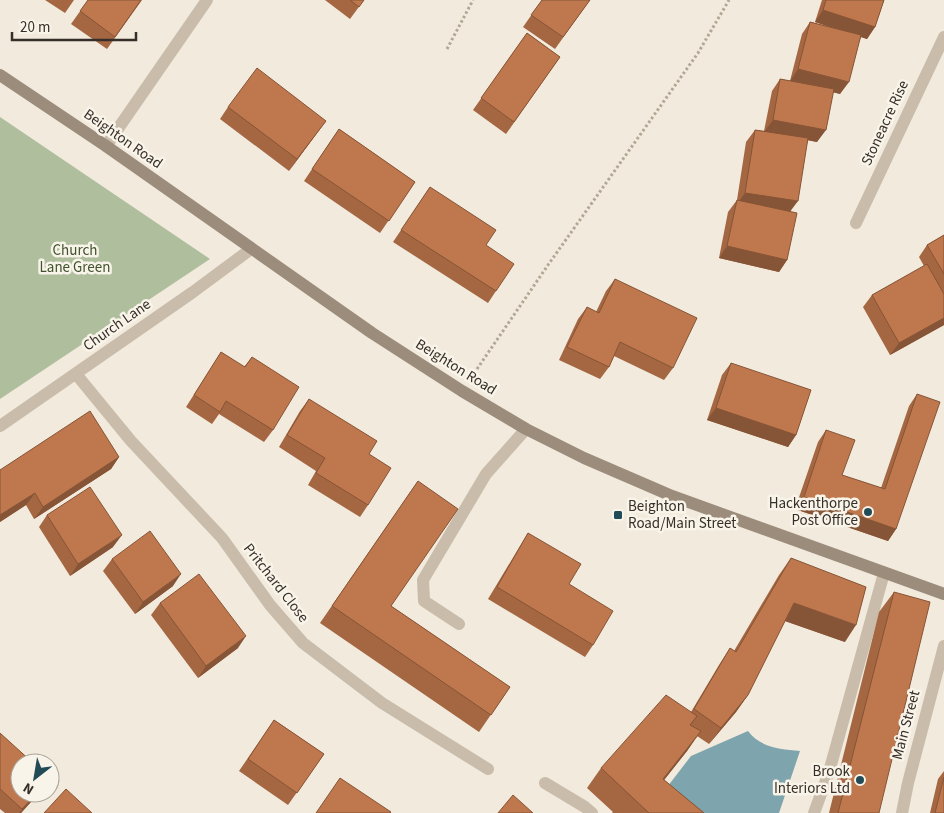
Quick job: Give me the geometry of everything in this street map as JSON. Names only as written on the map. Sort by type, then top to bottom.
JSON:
[{"type":"street","points":[[106,146],[207,0]]},
{"type":"street","name":"Stoneacre Rise","points":[[856,222],[944,37]]},
{"type":"street","name":"Beighton Road","points":[[0,75],[106,146],[372,333],[462,391],[526,429],[584,458],[672,496],[944,594]]},
{"type":"street","name":"Church Lane","points":[[0,426],[193,292],[251,248]]},
{"type":"street","name":"Pritchard Close","points":[[76,374],[131,441],[222,538],[270,605],[302,643],[382,704],[488,769]]},
{"type":"street","points":[[459,624],[424,600],[423,580],[486,474],[526,429]]},
{"type":"street","points":[[814,813],[829,772],[884,573]]},
{"type":"street","name":"Main Street","points":[[902,813],[944,646]]},
{"type":"street","points":[[545,783],[592,813]]},
{"type":"path","points":[[447,50],[473,0]]},
{"type":"path","points":[[462,391],[548,265],[698,54],[729,0]]},
{"type":"green space","name":"Church Lane Green","points":[[0,117],[210,259],[0,399]]},
{"type":"water","points":[[748,731],[753,737],[771,747],[800,751],[779,813],[688,813],[661,795],[691,756]]},
{"type":"building","points":[[88,0],[141,0],[115,37],[80,11]]},
{"type":"building","points":[[350,0],[364,0],[359,7]]},
{"type":"building","points":[[542,0],[590,0],[563,37],[531,15]]},
{"type":"building","points":[[826,0],[884,0],[875,27],[823,10]]},
{"type":"building","points":[[810,22],[861,35],[849,82],[798,69]]},
{"type":"building","points":[[527,33],[560,57],[514,122],[481,98]]},
{"type":"building","points":[[257,68],[326,121],[297,159],[228,107]]},
{"type":"building","points":[[780,79],[834,89],[826,130],[773,120]]},
{"type":"building","points":[[339,129],[415,182],[389,221],[312,169]]},
{"type":"building","points":[[755,130],[808,138],[798,201],[745,193]]},
{"type":"building","points":[[430,187],[496,230],[486,245],[514,264],[496,291],[401,230]]},
{"type":"building","points":[[737,200],[797,213],[787,260],[727,246]]},
{"type":"building","points":[[944,235],[944,274],[927,245]]},
{"type":"building","points":[[927,264],[944,294],[944,318],[899,343],[872,295]]},
{"type":"building","points":[[615,279],[697,318],[673,368],[620,342],[609,367],[567,347],[587,307],[599,313]]},
{"type":"building","points":[[221,352],[245,367],[252,357],[299,387],[273,430],[226,401],[220,412],[194,395]]},
{"type":"building","points":[[731,363],[811,390],[796,435],[716,408]]},
{"type":"building","points":[[917,394],[940,402],[896,529],[804,497],[826,430],[855,440],[842,475],[885,489]]},
{"type":"building","points":[[309,399],[377,441],[369,454],[391,468],[368,505],[316,473],[325,458],[287,435]]},
{"type":"building","points":[[90,411],[119,457],[43,507],[35,493],[0,515],[0,470]]},
{"type":"building","points":[[418,481],[458,509],[391,606],[510,687],[491,715],[332,606]]},
{"type":"building","points":[[90,487],[122,535],[78,564],[47,515]]},
{"type":"building","points":[[150,531],[181,574],[143,602],[112,559]]},
{"type":"building","points":[[528,533],[581,564],[569,584],[613,611],[593,645],[497,587]]},
{"type":"building","points":[[791,558],[866,587],[856,625],[794,603],[748,695],[721,728],[694,709],[730,648],[736,652]]},
{"type":"building","points":[[199,574],[246,636],[206,666],[160,603]]},
{"type":"building","points":[[894,592],[930,602],[879,813],[838,813]]},
{"type":"building","points":[[666,695],[697,716],[690,725],[701,731],[663,779],[704,813],[649,813],[601,768]]},
{"type":"building","points":[[274,720],[324,754],[297,793],[248,759]]},
{"type":"building","points":[[0,733],[22,753],[10,753],[10,798],[0,789]]},
{"type":"building","points":[[944,777],[944,813],[935,813]]},
{"type":"building","points":[[340,778],[391,812],[316,813]]},
{"type":"building","points":[[66,789],[92,813],[44,813],[53,803],[60,803],[60,796]]},
{"type":"building","points":[[513,795],[533,813],[498,813]]},
{"type":"building","points":[[15,803],[28,803],[22,809]]},
{"type":"place","name":"Hackenthorpe Post Office","points":[[868,512]]},
{"type":"place","name":"Beighton Road/Main Street","points":[[618,515]]},
{"type":"place","name":"Brook Interiors Ltd","points":[[860,780]]}]
